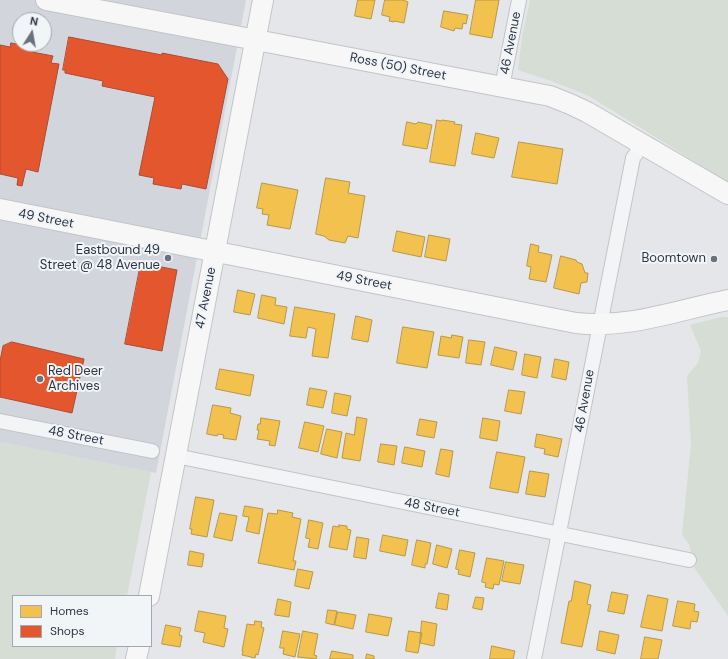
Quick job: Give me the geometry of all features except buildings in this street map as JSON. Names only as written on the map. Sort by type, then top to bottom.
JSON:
[{"type":"main road","name":"Ross (50) Street","points":[[46,0],[550,96],[586,112],[724,194]]},
{"type":"main road","name":"47 Avenue","points":[[149,595],[263,0]]},
{"type":"main road","name":"49 Street","points":[[0,209],[576,323],[599,324],[637,321],[726,300]]},
{"type":"main road","points":[[136,659],[139,647]]},
{"type":"street","name":"46 Avenue","points":[[502,87],[519,0]]},
{"type":"street","name":"46 Avenue","points":[[534,659],[633,158],[642,145]]},
{"type":"street","name":"48 Street","points":[[0,421],[152,451]]},
{"type":"street","name":"48 Street","points":[[176,456],[689,560]]},
{"type":"shaded area","points":[[0,0],[246,0],[156,473],[0,442]]},
{"type":"shaded area","points":[[530,0],[728,0],[728,182],[589,96],[518,70],[522,37]]},
{"type":"shaded area","points":[[721,317],[728,317],[728,616],[695,569],[689,544],[682,535],[691,444],[687,376],[698,363],[701,351],[690,325]]},
{"type":"shaded area","points":[[0,442],[151,472],[127,595],[12,595],[12,647],[117,647],[115,659],[0,659]]},
{"type":"place","name":"Eastbound 49 Street @ 48 Avenue","points":[[168,258]]},
{"type":"place","name":"Boomtown","points":[[714,259]]},
{"type":"place","name":"Red Deer Archives","points":[[40,379]]}]
